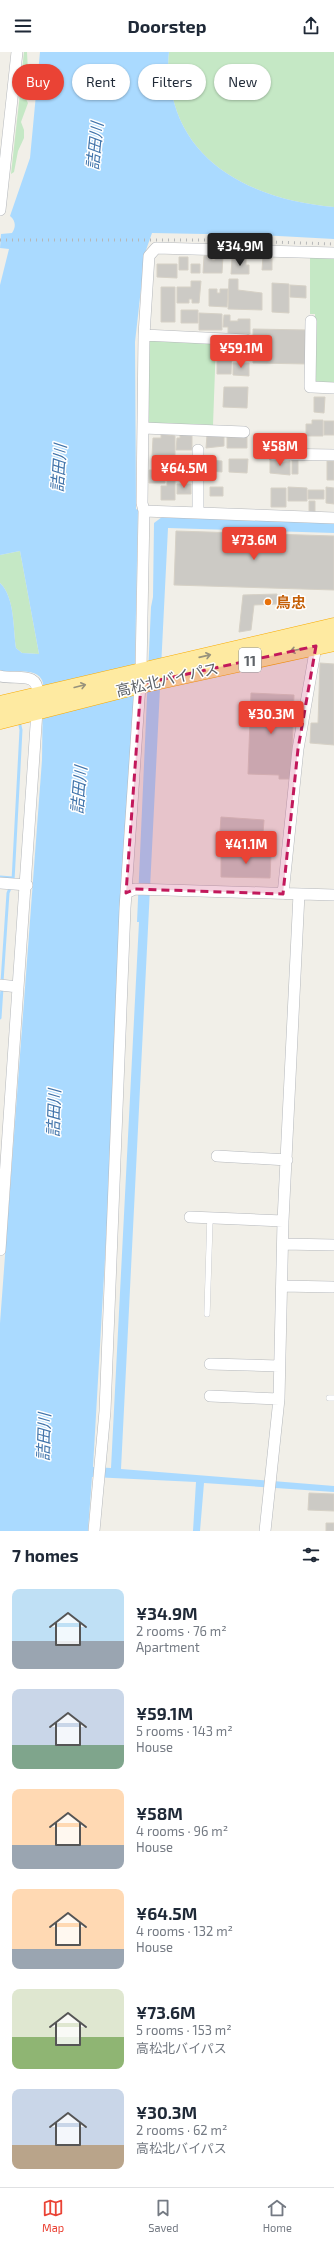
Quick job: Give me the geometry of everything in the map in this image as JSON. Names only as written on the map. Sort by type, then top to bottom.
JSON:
[{"type":"highway","name":"高松北バイパス","points":[[0,720],[39,704],[167,672],[334,627]]},
{"type":"highway","name":"高松北バイパス","points":[[167,672],[334,642]]},
{"type":"highway","name":"高松北バイパス","points":[[0,705],[39,704]]},
{"type":"street","points":[[0,210],[17,52]]},
{"type":"street","points":[[94,1531],[105,1411],[141,678],[144,511],[142,503],[144,335],[149,256],[156,248],[334,253]]},
{"type":"street","points":[[311,321],[311,387],[334,388]]},
{"type":"street","points":[[144,335],[246,340]]},
{"type":"street","points":[[143,428],[244,432]]},
{"type":"street","points":[[198,450],[198,513]]},
{"type":"street","points":[[272,454],[334,455]]},
{"type":"street","points":[[144,511],[334,518]]},
{"type":"street","points":[[283,894],[298,749],[316,646]]},
{"type":"street","points":[[0,676],[29,678],[35,682],[38,689],[39,704],[22,884],[9,986],[0,1250]]},
{"type":"street","points":[[0,883],[22,884]]},
{"type":"street","points":[[131,891],[149,890],[334,895]]},
{"type":"street","points":[[265,1531],[279,1399],[283,1244],[299,894]]},
{"type":"street","points":[[217,1156],[287,1160]]},
{"type":"street","points":[[190,1217],[284,1221]]},
{"type":"street","points":[[283,1244],[334,1245]]},
{"type":"street","points":[[282,1286],[332,1287]]},
{"type":"street","points":[[210,1364],[280,1366]]},
{"type":"street","points":[[210,1396],[279,1399]]},
{"type":"lane","points":[[207,1314],[210,1218]]},
{"type":"highlighted area","points":[[316,646],[298,749],[283,894],[135,889],[126,893],[141,684]]},
{"type":"green space","points":[[24,52],[27,52],[28,64],[23,64]]},
{"type":"green space","points":[[169,52],[334,52],[334,207],[308,204],[281,198],[256,189],[233,177],[212,162],[194,143],[181,121],[174,100],[206,100],[206,64],[168,64]]},
{"type":"green space","points":[[19,100],[26,100],[28,103],[21,122],[24,130],[24,138],[18,151],[14,172],[11,174]]},
{"type":"green space","points":[[310,256],[334,257],[334,385],[313,384],[315,314],[310,314]]},
{"type":"green space","points":[[147,340],[216,343],[213,425],[145,423]]},
{"type":"green space","points":[[20,551],[39,654],[22,653],[16,648],[11,605],[5,589],[0,583],[0,555]]},
{"type":"water","name":"詰田川","points":[[40,52],[169,52],[168,64],[138,64],[138,100],[174,100],[181,121],[194,143],[212,162],[233,177],[256,189],[281,198],[308,204],[334,207],[334,239],[260,235],[152,233],[145,253],[135,342],[136,509],[138,510],[135,661],[126,893],[93,1467],[111,1468],[139,922],[137,922],[151,607],[153,597],[154,523],[162,517],[334,523],[334,533],[168,528],[121,1469],[334,1486],[334,1492],[204,1483],[200,1531],[193,1531],[196,1482],[92,1477],[88,1531],[0,1531],[0,1323],[42,760],[43,683],[41,678],[31,672],[0,671],[0,583],[5,589],[11,605],[16,648],[22,653],[39,654],[20,551],[0,555],[0,285],[9,249],[0,248],[1,234],[12,233],[14,229],[15,224],[10,216],[30,158],[35,100],[64,100],[64,64],[39,64]]},
{"type":"building","points":[[204,256],[212,256],[212,260],[215,260],[215,256],[223,256],[222,273],[203,273]]},
{"type":"building","points":[[263,256],[272,257],[272,270],[262,270]]},
{"type":"building","points":[[179,257],[188,257],[188,270],[179,270]]},
{"type":"building","points":[[232,259],[246,259],[246,265],[249,265],[249,274],[231,274]]},
{"type":"building","points":[[157,264],[177,264],[177,278],[157,277]]},
{"type":"building","points":[[191,264],[200,264],[200,273],[191,273]]},
{"type":"building","points":[[229,279],[238,279],[238,290],[262,293],[262,310],[228,309]]},
{"type":"building","points":[[191,281],[201,281],[199,303],[192,303],[192,299],[189,299],[189,303],[177,303],[177,287],[191,287]]},
{"type":"building","points":[[272,283],[289,284],[289,313],[272,312]]},
{"type":"building","points":[[290,285],[306,286],[306,298],[290,297]]},
{"type":"building","points":[[161,287],[175,287],[175,322],[161,322]]},
{"type":"building","points":[[209,289],[217,289],[217,293],[220,293],[220,289],[228,289],[227,307],[209,306]]},
{"type":"building","points":[[181,310],[198,310],[198,323],[181,323]]},
{"type":"building","points":[[199,313],[222,314],[222,330],[199,330]]},
{"type":"building","points":[[224,315],[230,315],[230,321],[250,319],[250,334],[228,334],[228,327],[223,327]]},
{"type":"building","points":[[253,329],[308,330],[308,364],[253,363]]},
{"type":"building","points":[[222,351],[232,351],[231,374],[217,374],[217,357],[222,357]]},
{"type":"building","points":[[233,363],[249,363],[249,376],[233,375]]},
{"type":"building","points":[[224,387],[248,387],[247,408],[223,407]]},
{"type":"building","points":[[314,397],[325,397],[324,413],[314,412]]},
{"type":"building","points":[[312,420],[323,420],[323,436],[306,436],[306,424],[312,424]]},
{"type":"building","points":[[324,421],[334,421],[334,435],[324,435]]},
{"type":"building","points":[[161,434],[175,436],[175,457],[152,457],[153,438],[161,438]]},
{"type":"building","points":[[180,434],[192,434],[192,450],[176,450],[177,438],[180,438]]},
{"type":"building","points":[[207,435],[224,436],[224,446],[206,448]]},
{"type":"building","points":[[227,437],[247,437],[247,448],[227,448]]},
{"type":"building","points":[[182,459],[193,460],[193,473],[189,473],[189,470],[183,469],[183,475],[177,475],[177,463],[182,463]]},
{"type":"building","points":[[229,459],[248,459],[247,473],[229,472]]},
{"type":"building","points":[[270,459],[277,459],[277,463],[290,461],[290,475],[270,473]]},
{"type":"building","points":[[292,459],[298,459],[298,474],[292,474]]},
{"type":"building","points":[[209,460],[222,461],[222,472],[209,471]]},
{"type":"building","points":[[327,461],[334,461],[334,480],[327,480]]},
{"type":"building","points":[[149,470],[165,470],[165,483],[149,483]]},
{"type":"building","points":[[167,472],[175,472],[175,500],[161,500],[161,486],[167,486]]},
{"type":"building","points":[[177,484],[191,484],[191,494],[177,494]]},
{"type":"building","points":[[210,487],[223,487],[223,496],[210,496]]},
{"type":"building","points":[[288,487],[307,488],[307,501],[288,501]]},
{"type":"building","points":[[326,487],[334,488],[334,504],[326,503]]},
{"type":"building","points":[[271,488],[286,488],[286,507],[271,507]]},
{"type":"building","points":[[308,490],[324,490],[324,499],[308,499]]},
{"type":"building","points":[[309,501],[315,501],[315,512],[309,512]]},
{"type":"building","points":[[176,531],[334,536],[334,590],[174,585]]},
{"type":"building","points":[[277,594],[277,604],[254,605],[251,630],[239,632],[243,595]]},
{"type":"building","points":[[320,663],[334,664],[334,745],[310,743],[311,723],[318,723]]},
{"type":"building","points":[[251,693],[294,695],[291,779],[279,779],[279,775],[248,774]]},
{"type":"building","points":[[221,817],[264,820],[262,847],[219,844]]},
{"type":"building","points":[[221,853],[271,854],[270,878],[221,877]]},
{"type":"building","points":[[309,1493],[334,1494],[334,1511],[308,1510]]},
{"type":"building","points":[[326,1523],[334,1523],[334,1531],[326,1531]]},
{"type":"waterway","points":[[13,881],[21,730],[19,721]]},
{"type":"waterway","points":[[0,877],[13,878]]},
{"type":"waterway","points":[[2,982],[8,893],[11,886]]},
{"type":"waterway","points":[[0,1018],[2,988]]},
{"type":"railway","points":[[0,240],[207,240],[334,244]]},
{"type":"place","name":"鳥忠","points":[[268,602]]}]
